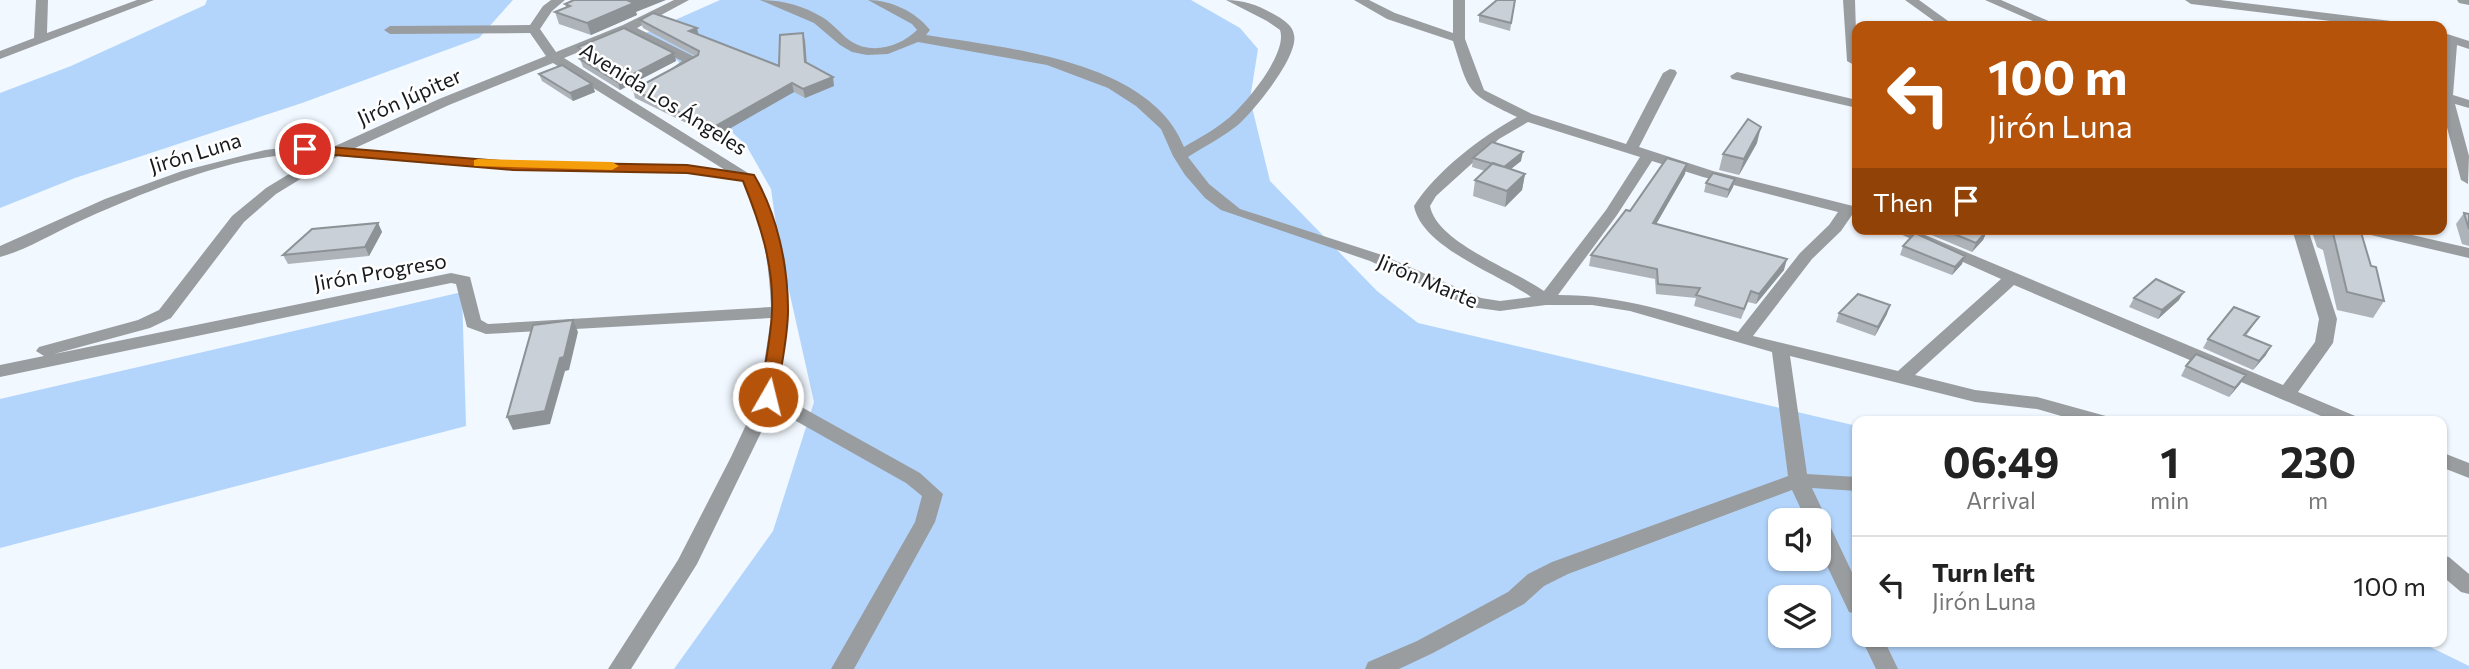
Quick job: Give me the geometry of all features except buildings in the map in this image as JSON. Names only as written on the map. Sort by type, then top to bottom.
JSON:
[{"type":"street","points":[[40,41],[42,0]]},
{"type":"street","points":[[0,55],[148,0]]},
{"type":"street","points":[[390,30],[534,29],[547,9],[559,0]]},
{"type":"street","name":"Jirón Júpiter","points":[[2,370],[42,352],[144,324],[164,314],[239,219],[271,191],[334,152],[444,102],[627,28],[683,0]]},
{"type":"street","points":[[766,0],[787,5],[822,22],[855,49],[868,52],[888,49],[918,38],[924,30],[916,21],[874,0]]},
{"type":"street","points":[[1180,156],[1236,119],[1264,86],[1288,45],[1288,34],[1281,23],[1233,0]]},
{"type":"street","points":[[1360,0],[1391,16],[1459,39]]},
{"type":"street","points":[[1459,0],[1459,39],[1473,83],[1479,93],[1527,117],[1708,174],[1852,210]]},
{"type":"street","points":[[1849,0],[1852,37]]},
{"type":"street","points":[[1911,0],[1942,21]]},
{"type":"street","points":[[1991,0],[2042,21]]},
{"type":"street","points":[[2191,0],[2356,21]]},
{"type":"street","points":[[2463,0],[2469,1]]},
{"type":"street","points":[[2245,8],[2257,21]]},
{"type":"street","points":[[627,28],[692,61],[667,75]]},
{"type":"street","name":"Avenida Los Ángeles","points":[[534,29],[554,58],[624,96],[749,177],[777,259],[780,312],[768,397],[741,457],[686,564],[619,669]]},
{"type":"street","points":[[2447,37],[2469,45]]},
{"type":"street","name":"Jirón Marte","points":[[918,38],[1029,57],[1073,68],[1110,84],[1149,110],[1168,129],[1180,156],[1209,195],[1235,212],[1377,258],[1477,303],[1500,306],[1546,300],[1592,300],[1632,306],[1742,339],[1975,396],[2038,403],[2085,416]]},
{"type":"street","points":[[1631,148],[1670,73]]},
{"type":"street","points":[[1737,76],[1852,103]]},
{"type":"street","points":[[2447,98],[2469,104]]},
{"type":"street","points":[[2447,107],[2469,180]]},
{"type":"street","points":[[1527,117],[1494,136],[1430,193],[1422,206],[1424,217],[1465,255],[1524,284],[1546,300],[1619,203],[1649,155]]},
{"type":"street","name":"Jirón Luna","points":[[0,252],[76,216],[226,162],[305,149],[513,166],[687,169],[749,177]]},
{"type":"street","points":[[1742,339],[1806,256],[1852,211]]},
{"type":"street","points":[[1910,235],[2339,416]]},
{"type":"street","points":[[2287,393],[2324,343],[2328,319],[2302,235]]},
{"type":"street","points":[[2390,235],[2469,253]]},
{"type":"street","name":"Jirón Progreso","points":[[2,370],[451,278],[464,281],[473,323],[486,329],[780,312]]},
{"type":"street","points":[[1901,378],[2011,279]]},
{"type":"street","points":[[1780,348],[1798,480],[1811,508]]},
{"type":"street","points":[[768,397],[914,478],[933,494],[925,522],[842,669]]},
{"type":"street","points":[[2447,462],[2469,471]]},
{"type":"street","points":[[1376,669],[1425,648],[1516,598],[1536,580],[1560,568],[1798,480],[1852,484]]},
{"type":"street","points":[[1831,552],[1852,596]]},
{"type":"street","points":[[2447,568],[2469,586]]},
{"type":"street","points":[[1876,647],[1887,669]]},
{"type":"shaded area","points":[[207,0],[513,0],[479,38],[302,103],[75,178],[0,208],[0,93],[71,66],[205,5]]},
{"type":"shaded area","points":[[720,0],[1191,0],[1240,28],[1258,49],[1250,99],[1270,181],[1377,291],[1418,323],[1852,425],[1852,647],[2430,647],[2469,666],[2469,669],[674,669],[773,531],[814,402],[779,246],[771,189],[746,145],[712,114],[678,61],[639,36]]},
{"type":"shaded area","points":[[462,292],[466,426],[0,548],[0,399]]},
{"type":"slow traffic","points":[[478,163],[513,166],[612,166]]},
{"type":"route","points":[[305,149],[513,166],[687,169],[749,177],[777,259],[780,312],[768,397]]}]
